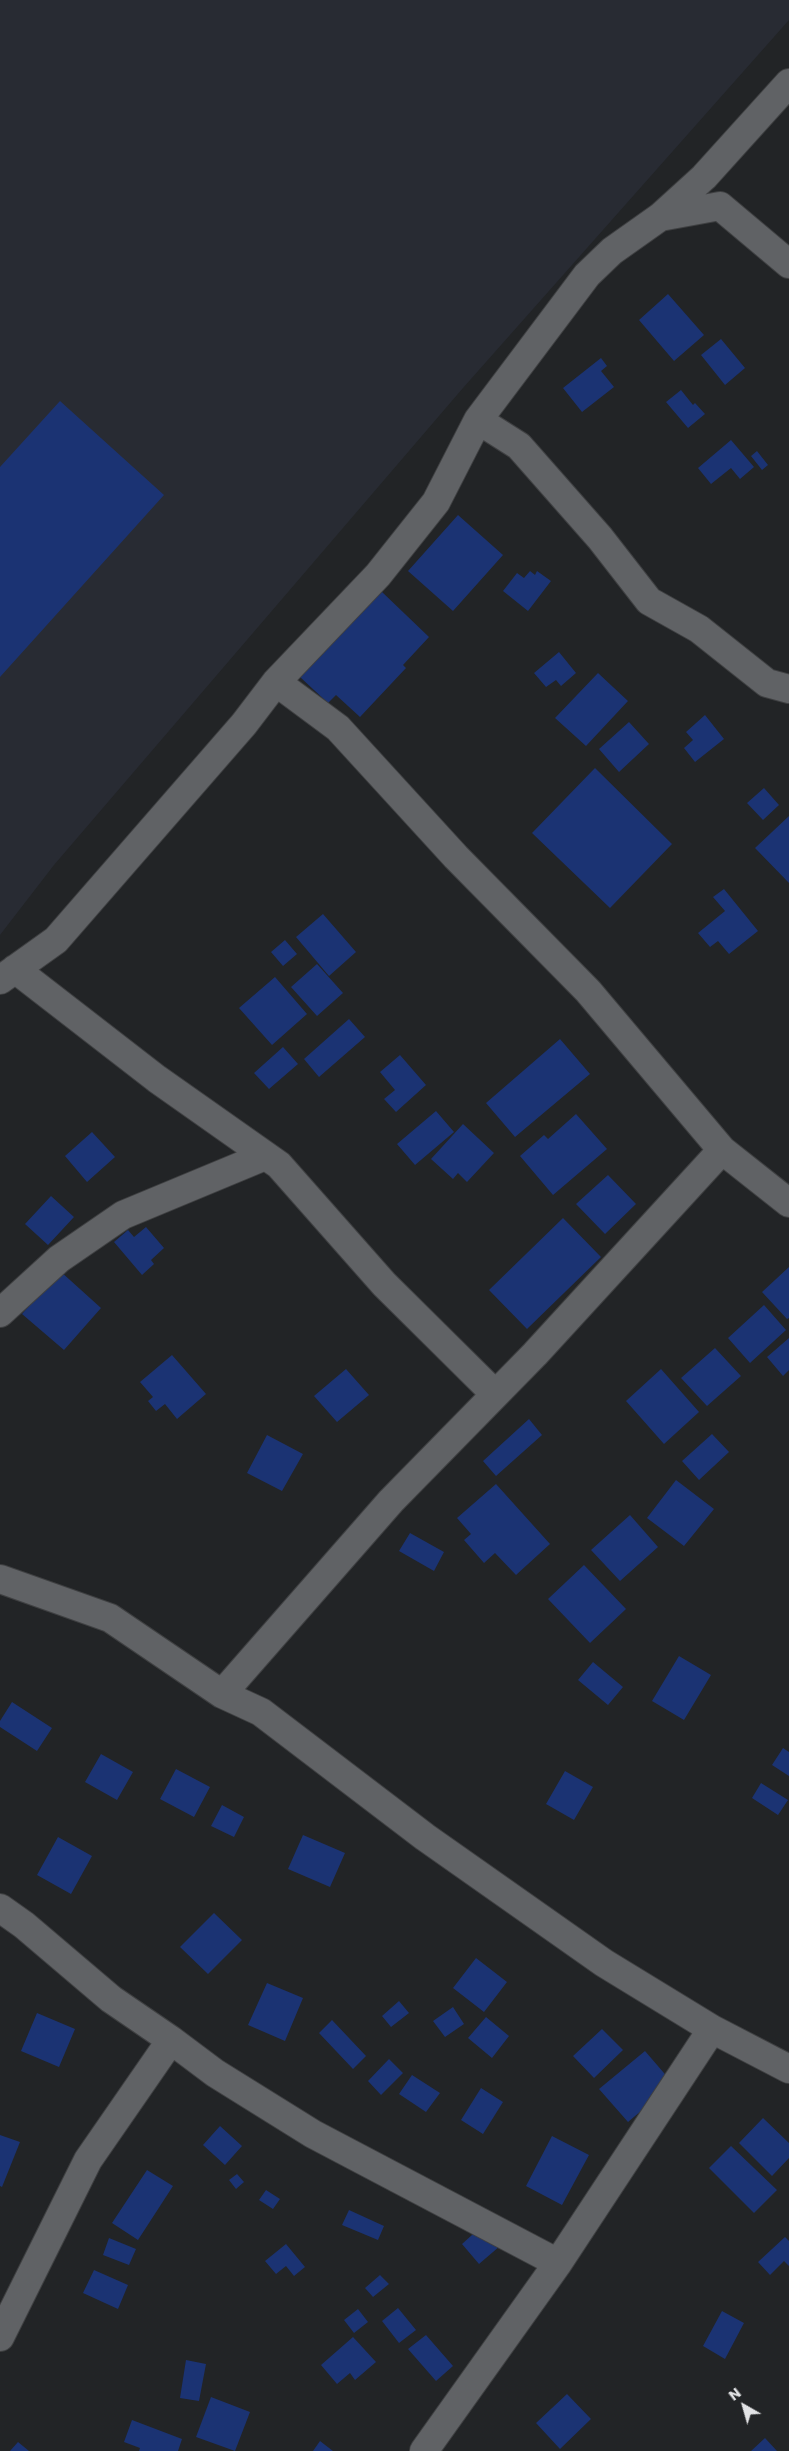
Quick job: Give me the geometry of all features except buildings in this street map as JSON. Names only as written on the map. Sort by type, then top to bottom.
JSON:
[{"type":"street","points":[[495,1394],[384,1284],[279,1165],[7,975],[56,940],[244,724],[276,682],[378,575],[436,502],[478,420],[587,275],[612,251],[660,217],[704,177],[789,83]]},
{"type":"street","points":[[660,217],[720,206],[789,264]]},
{"type":"street","points":[[478,420],[519,446],[600,538],[649,601],[699,629],[767,683],[789,689]]},
{"type":"street","points":[[276,682],[338,728],[456,857],[588,991],[722,1150],[789,1203]]},
{"type":"street","points":[[222,1694],[392,1501],[641,1240],[722,1150]]},
{"type":"street","points":[[0,1313],[59,1259],[123,1215],[266,1156]]},
{"type":"street","points":[[0,1579],[110,1618],[222,1694],[261,1712],[425,1837],[604,1963],[712,2029],[789,2069]]},
{"type":"street","points":[[0,1908],[24,1925],[110,1999],[171,2040],[215,2073],[313,2134],[558,2263]]},
{"type":"street","points":[[424,2451],[558,2263],[712,2029]]},
{"type":"street","points":[[0,2337],[88,2160],[171,2040]]},
{"type":"shaded area","points":[[0,0],[789,0],[789,20],[463,388],[54,865],[0,935]]}]
